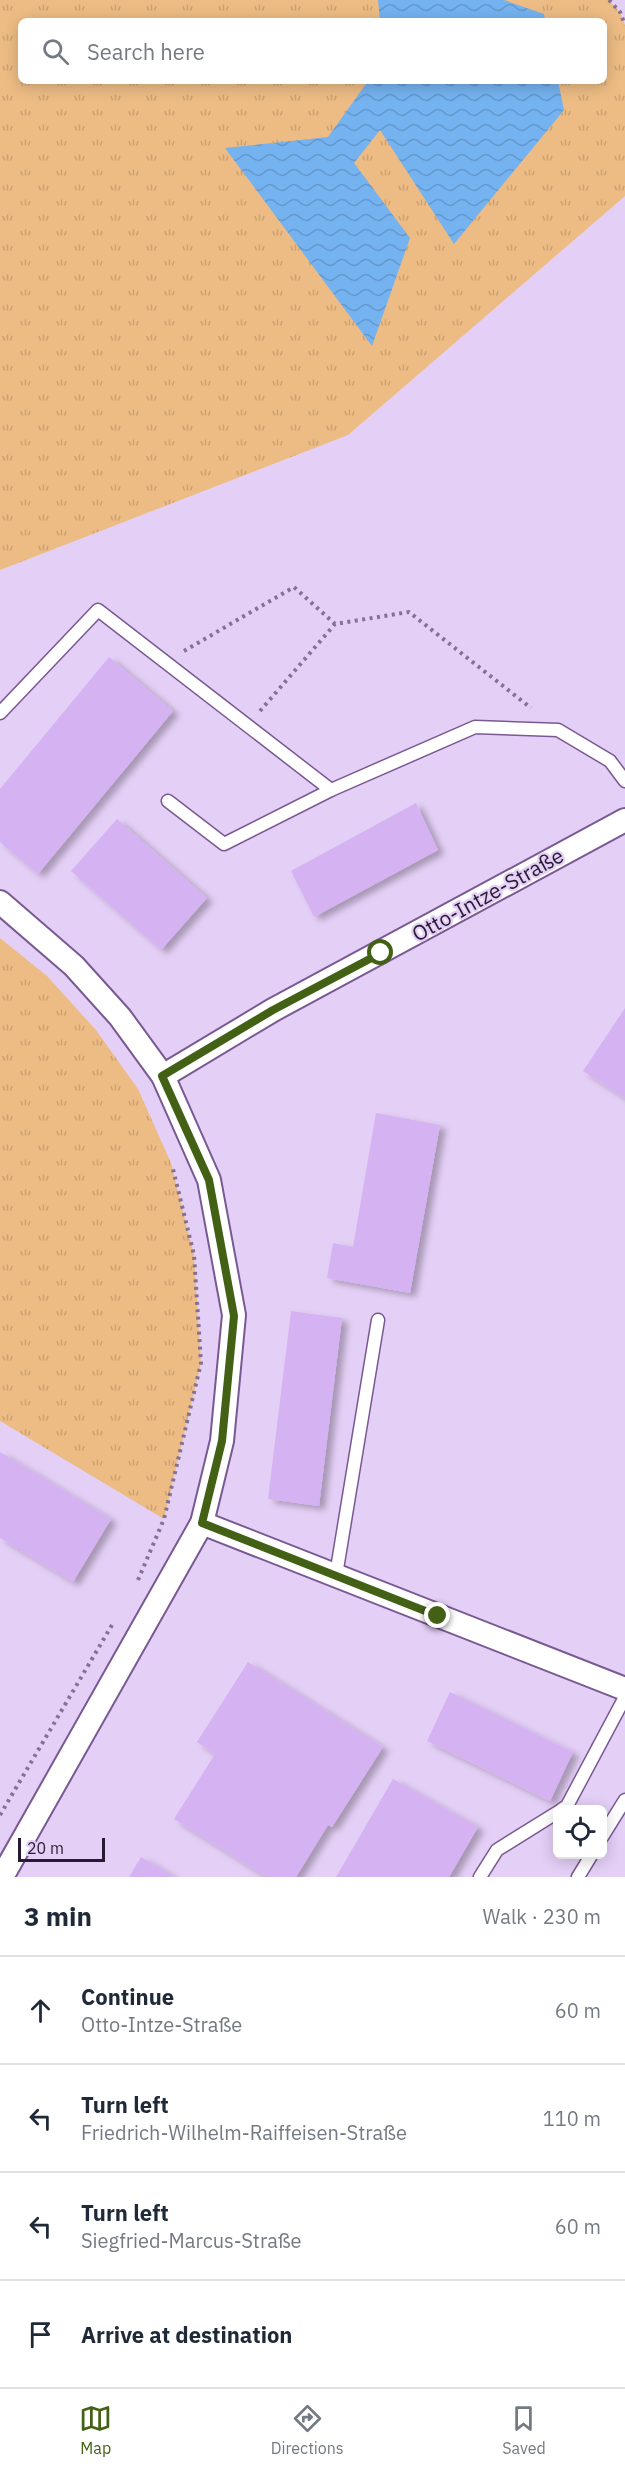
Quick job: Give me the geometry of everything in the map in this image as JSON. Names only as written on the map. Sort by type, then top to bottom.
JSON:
[{"type":"street","name":"Otto-Intze-Straße","points":[[162,1076],[273,1010],[625,820]]},
{"type":"street","points":[[0,902],[74,966],[120,1017],[162,1076],[209,1180],[234,1316],[222,1441],[202,1523],[2,1877]]},
{"type":"street","points":[[202,1523],[625,1689]]},
{"type":"lane","points":[[0,713],[98,610],[331,790]]},
{"type":"lane","points":[[168,801],[224,844],[331,790],[475,727],[558,730],[610,761],[625,781]]},
{"type":"lane","points":[[336,1575],[378,1320]]},
{"type":"lane","points":[[568,1805],[625,1696]]},
{"type":"lane","points":[[607,1830],[625,1800]]},
{"type":"lane","points":[[480,1877],[497,1850],[553,1814]]},
{"type":"lane","points":[[578,1877],[589,1859]]},
{"type":"path","points":[[609,0],[620,12],[625,26]]},
{"type":"path","points":[[166,662],[294,587],[335,624]]},
{"type":"path","points":[[247,725],[335,624],[409,612],[558,730]]},
{"type":"path","points":[[136,1583],[164,1519],[201,1363],[194,1255],[171,1163]]},
{"type":"path","points":[[0,1815],[113,1623]]},
{"type":"green space","points":[[0,0],[609,0],[620,12],[625,25],[625,196],[348,435],[0,570]]},
{"type":"green space","points":[[0,938],[47,976],[96,1030],[138,1089],[171,1163],[194,1255],[201,1363],[164,1519],[0,1421]]},
{"type":"water","points":[[378,0],[504,0],[544,14],[545,18],[380,18]]},
{"type":"water","points":[[366,84],[559,84],[564,110],[454,244],[380,130],[354,163],[410,238],[372,346],[225,148],[328,137]]},
{"type":"building","points":[[109,657],[173,711],[38,874],[0,842],[0,789]]},
{"type":"building","points":[[416,803],[438,850],[314,917],[291,871]]},
{"type":"building","points":[[117,819],[207,898],[161,950],[71,871]]},
{"type":"building","points":[[625,1008],[625,1098],[583,1071]]},
{"type":"building","points":[[376,1113],[440,1125],[410,1293],[327,1278],[333,1243],[353,1247]]},
{"type":"building","points":[[291,1311],[342,1318],[319,1506],[268,1499]]},
{"type":"building","points":[[0,1452],[111,1519],[73,1582],[0,1538]]},
{"type":"building","points":[[248,1662],[383,1747],[332,1827],[328,1825],[296,1877],[267,1877],[174,1819],[215,1754],[197,1742]]},
{"type":"building","points":[[450,1692],[573,1752],[550,1801],[427,1741]]},
{"type":"building","points":[[393,1779],[478,1827],[449,1877],[336,1877]]},
{"type":"building","points":[[141,1857],[175,1877],[129,1877]]},
{"type":"route","points":[[381,953],[273,1010],[162,1076],[209,1180],[234,1316],[222,1441],[202,1523],[438,1616]]}]
